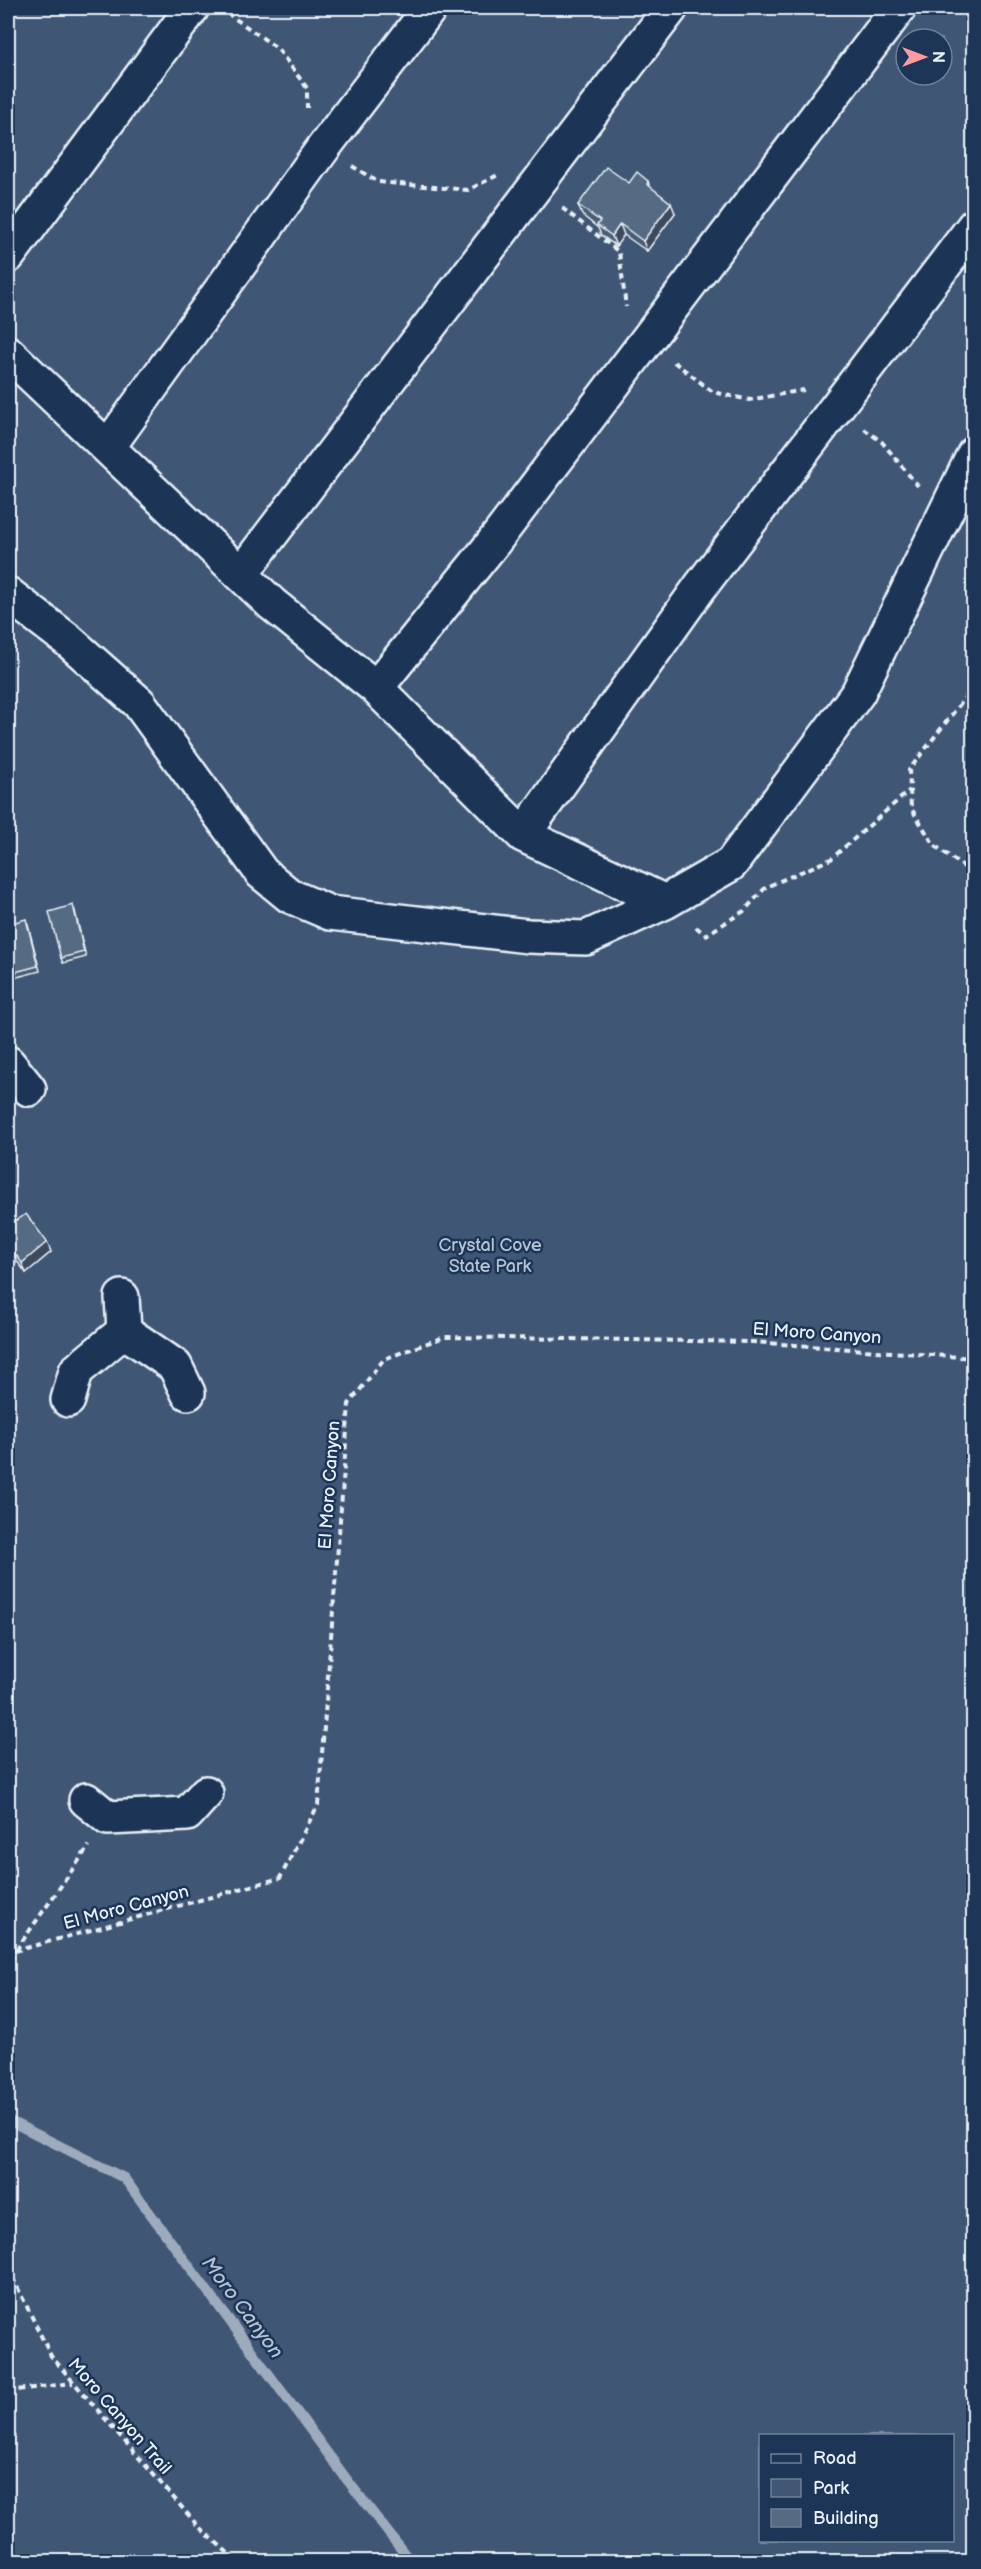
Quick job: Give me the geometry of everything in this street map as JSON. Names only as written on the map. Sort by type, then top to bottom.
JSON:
[{"type":"lane","points":[[8,256],[192,8]]},
{"type":"lane","points":[[108,447],[324,147],[430,8]]},
{"type":"lane","points":[[241,574],[671,8]]},
{"type":"lane","points":[[376,688],[507,524],[899,8]]},
{"type":"lane","points":[[523,835],[700,587],[974,226]]},
{"type":"lane","points":[[8,353],[272,604],[376,688],[523,835],[665,902]]},
{"type":"lane","points":[[8,594],[69,641],[139,703],[262,873],[290,896],[330,913],[528,936],[586,938],[665,902],[731,864],[858,693],[974,454]]},
{"type":"lane","points":[[943,518],[974,498]]},
{"type":"lane","points":[[8,1063],[29,1089]]},
{"type":"lane","points":[[122,1297],[124,1331]]},
{"type":"lane","points":[[124,1331],[175,1366],[188,1393]]},
{"type":"lane","points":[[68,1400],[76,1371],[124,1331]]},
{"type":"lane","points":[[97,1809],[187,1814],[207,1793]]},
{"type":"path","points":[[220,8],[277,48],[307,88],[307,109]]},
{"type":"path","points":[[342,160],[378,182],[468,190],[507,171]]},
{"type":"path","points":[[560,207],[619,252],[627,318]]},
{"type":"path","points":[[671,360],[712,392],[749,400],[805,390],[814,396]]},
{"type":"path","points":[[863,429],[882,442],[943,518]]},
{"type":"path","points":[[974,686],[909,770],[911,808],[934,846],[974,874]]},
{"type":"path","points":[[665,902],[706,935],[744,911],[766,887],[831,858],[910,790]]},
{"type":"path","name":"El Moro Canyon","points":[[15,1951],[280,1878],[318,1805],[349,1404],[384,1359],[444,1337],[753,1342],[974,1358]]},
{"type":"path","points":[[8,1971],[15,1951],[97,1809]]},
{"type":"path","name":"Moro Canyon Trail","points":[[8,2268],[51,2356],[198,2526],[238,2562]]},
{"type":"path","points":[[8,2391],[73,2383]]},
{"type":"green space","name":"Crystal Cove State Park","points":[[8,8],[973,8],[973,2561],[8,2562]]},
{"type":"building","points":[[606,167],[629,183],[637,172],[648,181],[647,184],[671,203],[643,241],[620,224],[612,236],[597,225],[600,221],[578,205]]},
{"type":"building","points":[[73,905],[84,952],[61,958],[49,912]]},
{"type":"building","points":[[26,919],[38,966],[15,972],[8,944],[8,924]]},
{"type":"building","points":[[8,1213],[15,1221],[26,1214],[47,1242],[22,1263],[13,1251],[8,1256]]},
{"type":"waterway","name":"Moro Canyon","points":[[8,2120],[124,2178],[348,2481],[411,2562]]}]
